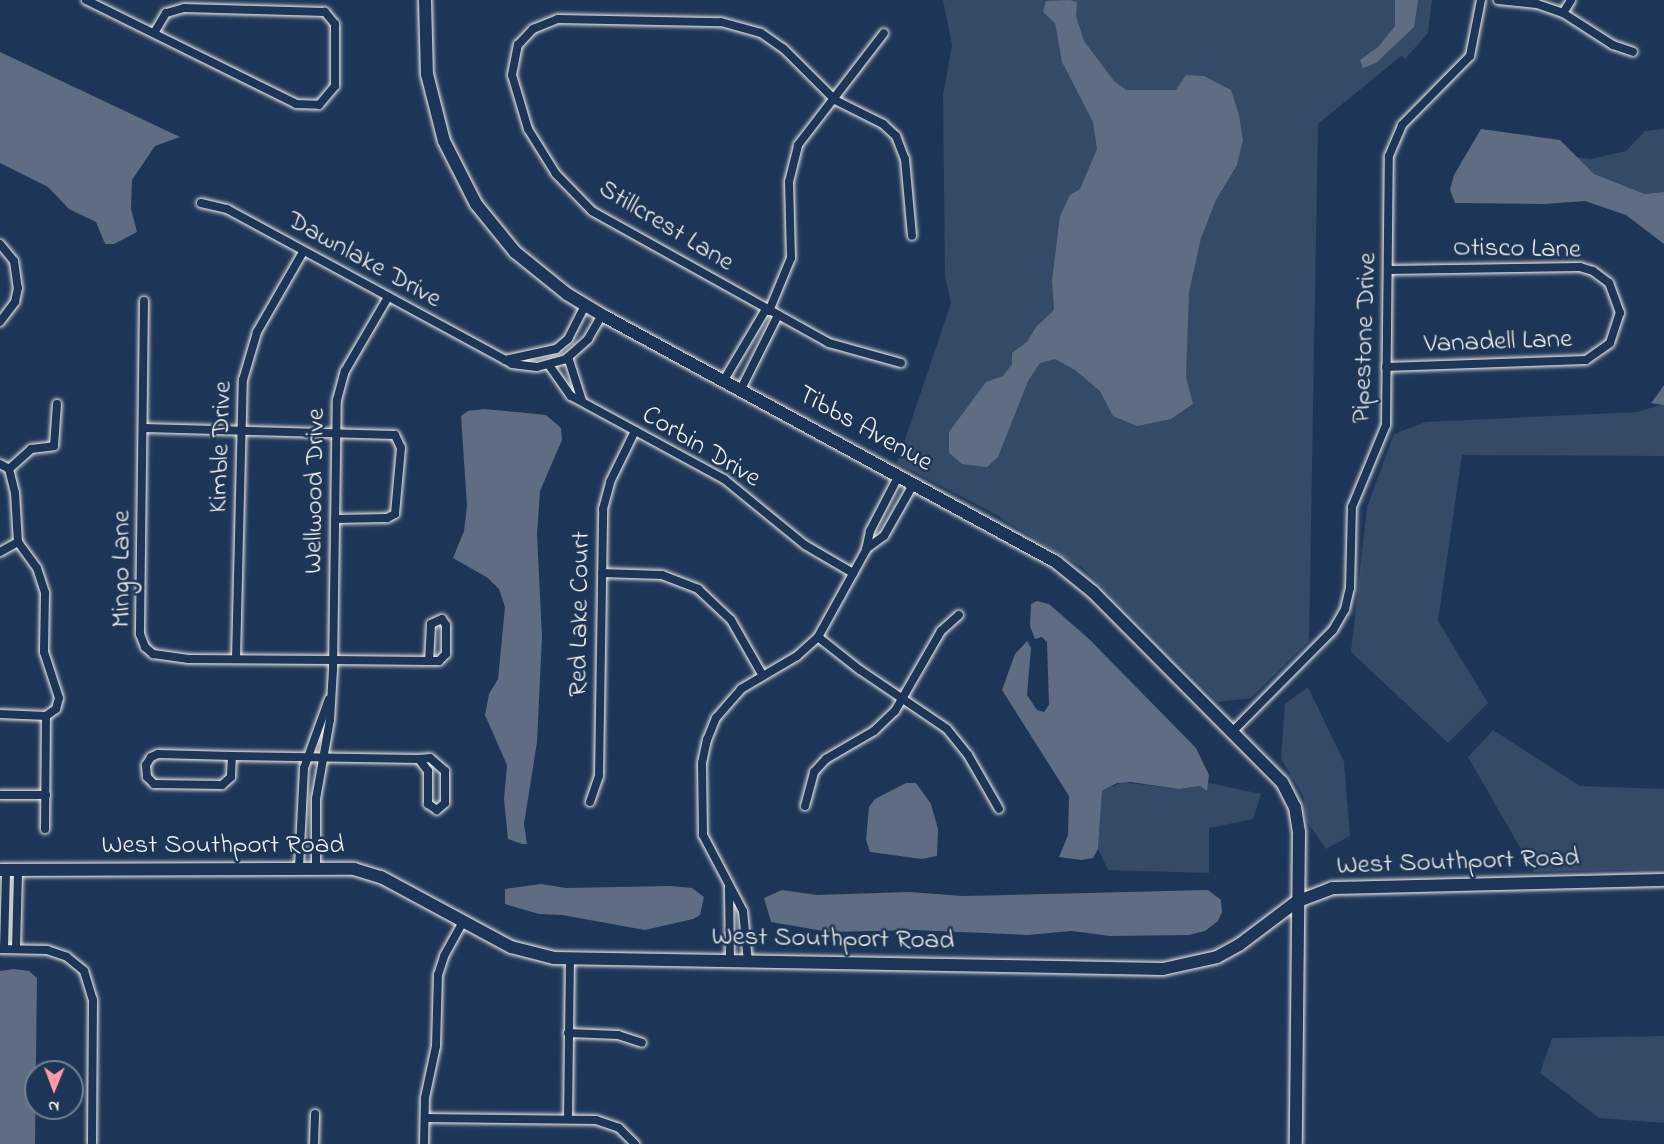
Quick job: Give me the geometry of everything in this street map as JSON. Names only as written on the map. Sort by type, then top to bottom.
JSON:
[{"type":"main road","name":"Tibbs Avenue","points":[[425,0],[430,91],[457,171],[483,215],[508,245],[585,305],[602,315],[1029,546],[1070,573],[1233,730],[1282,782],[1294,804],[1299,829],[1296,1144]]},
{"type":"main road","name":"West Southport Road","points":[[8,870],[225,871],[299,867],[354,869],[381,877],[463,922],[526,952],[570,959],[1170,969],[1211,959],[1236,947],[1299,901],[1349,886],[1664,880]]},
{"type":"street","points":[[86,0],[155,32],[296,104],[312,107],[326,101],[335,86],[336,32],[330,15],[313,10],[221,4],[174,9],[166,13],[155,32]]},
{"type":"street","name":"Pipestone Drive","points":[[1233,730],[1334,630],[1345,609],[1350,588],[1352,507],[1383,438],[1392,145],[1408,117],[1470,56],[1480,0]]},
{"type":"street","points":[[1498,0],[1537,4],[1563,13],[1613,45],[1633,51]]},
{"type":"street","points":[[1563,13],[1571,0]]},
{"type":"street","name":"Stillcrest Lane","points":[[832,97],[776,42],[751,28],[730,22],[558,19],[541,24],[525,35],[513,58],[514,86],[534,140],[562,181],[611,224],[837,347],[901,363]]},
{"type":"street","points":[[741,389],[791,258],[789,190],[793,159],[805,132],[884,33]]},
{"type":"street","points":[[832,97],[883,124],[899,142],[906,164],[912,236]]},
{"type":"street","name":"Dawnlake Drive","points":[[201,203],[227,208],[303,252],[504,360],[525,367],[552,364],[568,357],[588,339],[602,315]]},
{"type":"street","points":[[0,244],[14,261],[18,288],[15,302],[0,322]]},
{"type":"street","name":"Kimble Drive","points":[[236,659],[242,389],[252,346],[303,252]]},
{"type":"street","name":"Otisco Lane","points":[[1388,270],[1580,267],[1593,271],[1609,284],[1620,313]]},
{"type":"street","name":"Wellwood Drive","points":[[316,867],[315,808],[333,660],[338,395],[345,370],[388,297]]},
{"type":"street","name":"Mingo Lane","points":[[144,301],[142,640],[153,654],[167,657],[236,659],[429,661]]},
{"type":"street","points":[[504,360],[551,351],[568,339],[585,305]]},
{"type":"street","points":[[724,380],[771,312]]},
{"type":"street","name":"Vanadell Lane","points":[[1386,367],[1586,360],[1610,343],[1620,313]]},
{"type":"street","points":[[551,351],[552,364]]},
{"type":"street","points":[[568,357],[582,401]]},
{"type":"street","name":"Corbin Drive","points":[[552,364],[562,387],[582,401],[724,479],[805,545],[853,573]]},
{"type":"street","points":[[9,469],[31,448],[54,446],[57,404]]},
{"type":"street","points":[[144,428],[336,431],[395,435],[401,448],[396,514],[387,518],[335,519]]},
{"type":"street","name":"Red Lake Court","points":[[590,802],[599,776],[602,573],[606,495],[635,431]]},
{"type":"street","points":[[0,464],[9,469]]},
{"type":"street","points":[[0,714],[46,716],[56,709],[59,698],[44,652],[45,593],[37,568],[18,542],[9,469]]},
{"type":"street","points":[[748,962],[746,921],[703,835],[703,759],[710,731],[724,706],[741,689],[797,656],[818,637],[866,550],[870,531],[899,476]]},
{"type":"street","points":[[866,550],[884,536],[914,483]]},
{"type":"street","points":[[0,552],[18,542]]},
{"type":"street","points":[[602,573],[662,575],[698,589],[731,620],[763,676]]},
{"type":"street","points":[[805,806],[808,784],[819,766],[874,731],[904,699],[941,631],[959,615]]},
{"type":"street","points":[[442,619],[446,626],[445,657],[429,661],[431,624],[442,619]]},
{"type":"street","points":[[818,637],[956,738],[999,809]]},
{"type":"street","name":"Wellwood Drive","points":[[299,867],[300,795],[308,757],[329,698]]},
{"type":"street","points":[[45,829],[46,716]]},
{"type":"street","points":[[232,756],[231,777],[222,785],[154,784],[146,774],[147,762],[155,755],[323,757],[433,759],[445,770],[445,801],[441,809],[433,810],[428,804],[428,771],[419,759]]},
{"type":"street","points":[[0,795],[46,795]]},
{"type":"street","points":[[8,870],[2,949],[43,950],[67,957],[84,971],[91,988],[92,1144]]},
{"type":"street","points":[[8,870],[15,949]]},
{"type":"street","points":[[729,888],[730,961]]},
{"type":"street","points":[[424,1144],[425,1118],[436,1046],[438,975],[444,956],[463,922]]},
{"type":"street","points":[[568,1119],[570,959]]},
{"type":"street","points":[[568,1033],[618,1035],[642,1043]]},
{"type":"street","points":[[315,1114],[315,1144]]},
{"type":"street","points":[[425,1118],[601,1120],[628,1134],[635,1144]]},
{"type":"shaded area","points":[[943,0],[1432,0],[1428,33],[1405,59],[1401,56],[1318,124],[1309,641],[1251,698],[1218,702],[1083,568],[988,510],[897,463],[951,303],[945,277],[943,95],[952,45]]},
{"type":"shaded area","points":[[1395,0],[1418,0],[1414,27],[1376,63],[1363,68],[1360,60],[1378,47],[1395,26]]},
{"type":"shaded area","points":[[1046,1],[1077,2],[1076,16],[1084,41],[1114,81],[1126,90],[1176,90],[1186,75],[1204,76],[1231,90],[1239,115],[1243,140],[1237,165],[1216,200],[1201,238],[1189,292],[1186,377],[1193,404],[1171,419],[1137,426],[1113,416],[1100,391],[1075,370],[1055,359],[1040,363],[1028,381],[998,457],[987,467],[962,464],[949,453],[949,432],[986,382],[1003,376],[1012,364],[1012,353],[1027,342],[1036,327],[1054,310],[1052,280],[1060,216],[1070,195],[1080,189],[1097,149],[1093,122],[1062,62],[1055,23],[1043,12]]},
{"type":"shaded area","points":[[0,52],[180,137],[155,146],[132,180],[131,209],[137,232],[114,244],[105,244],[96,222],[69,209],[48,187],[0,163]]},
{"type":"shaded area","points":[[1481,129],[1560,140],[1594,174],[1645,194],[1664,192],[1664,244],[1626,215],[1585,201],[1545,204],[1455,203],[1450,190],[1454,175]]},
{"type":"shaded area","points":[[1664,129],[1664,192],[1645,194],[1594,174],[1576,157],[1590,159],[1626,151],[1645,131]]},
{"type":"shaded area","points":[[1664,385],[1664,405],[1651,403],[1660,391]]},
{"type":"shaded area","points":[[1664,404],[1664,456],[1462,455],[1438,621],[1488,703],[1448,743],[1351,652],[1367,507],[1394,434],[1426,422],[1637,412]]},
{"type":"shaded area","points":[[484,409],[546,415],[561,428],[562,440],[540,491],[537,534],[542,637],[537,742],[524,824],[527,844],[508,839],[504,799],[507,765],[485,715],[489,694],[498,679],[505,607],[499,589],[488,578],[453,558],[464,531],[467,506],[461,416],[468,411]]},
{"type":"shaded area","points":[[1037,601],[1049,604],[1088,638],[1196,748],[1209,775],[1207,791],[1200,786],[1179,789],[1131,782],[1117,783],[1102,791],[1098,849],[1093,858],[1081,860],[1059,857],[1068,835],[1069,796],[1002,690],[1015,654],[1027,641],[1031,648],[1027,695],[1037,710],[1044,712],[1049,705],[1047,642],[1042,637],[1035,639],[1030,626],[1031,604]]},
{"type":"shaded area","points":[[1308,687],[1344,762],[1350,836],[1326,849],[1306,820],[1304,797],[1281,759],[1285,704]]},
{"type":"shaded area","points":[[1493,730],[1580,786],[1664,789],[1664,869],[1534,872],[1468,757]]},
{"type":"shaded area","points":[[1123,782],[1179,789],[1200,786],[1206,790],[1209,783],[1261,794],[1253,819],[1209,828],[1209,873],[1108,870],[1098,849],[1102,791]]},
{"type":"shaded area","points":[[906,783],[916,783],[931,804],[938,829],[937,856],[922,859],[870,852],[866,840],[869,807],[875,799]]},
{"type":"shaded area","points":[[541,884],[566,888],[671,886],[692,888],[704,897],[700,915],[693,919],[645,930],[562,915],[539,914],[505,904],[505,889]]},
{"type":"shaded area","points":[[782,890],[817,895],[909,892],[963,896],[1208,890],[1221,900],[1222,912],[1218,921],[1205,931],[1189,935],[1110,936],[1072,931],[1027,935],[915,930],[829,932],[771,922],[764,898]]},
{"type":"shaded area","points":[[14,969],[29,971],[37,978],[36,1060],[24,1060],[24,1120],[35,1120],[35,1144],[0,1144],[0,971]]},
{"type":"shaded area","points":[[1664,1036],[1664,1123],[1599,1118],[1540,1073],[1552,1038]]}]
